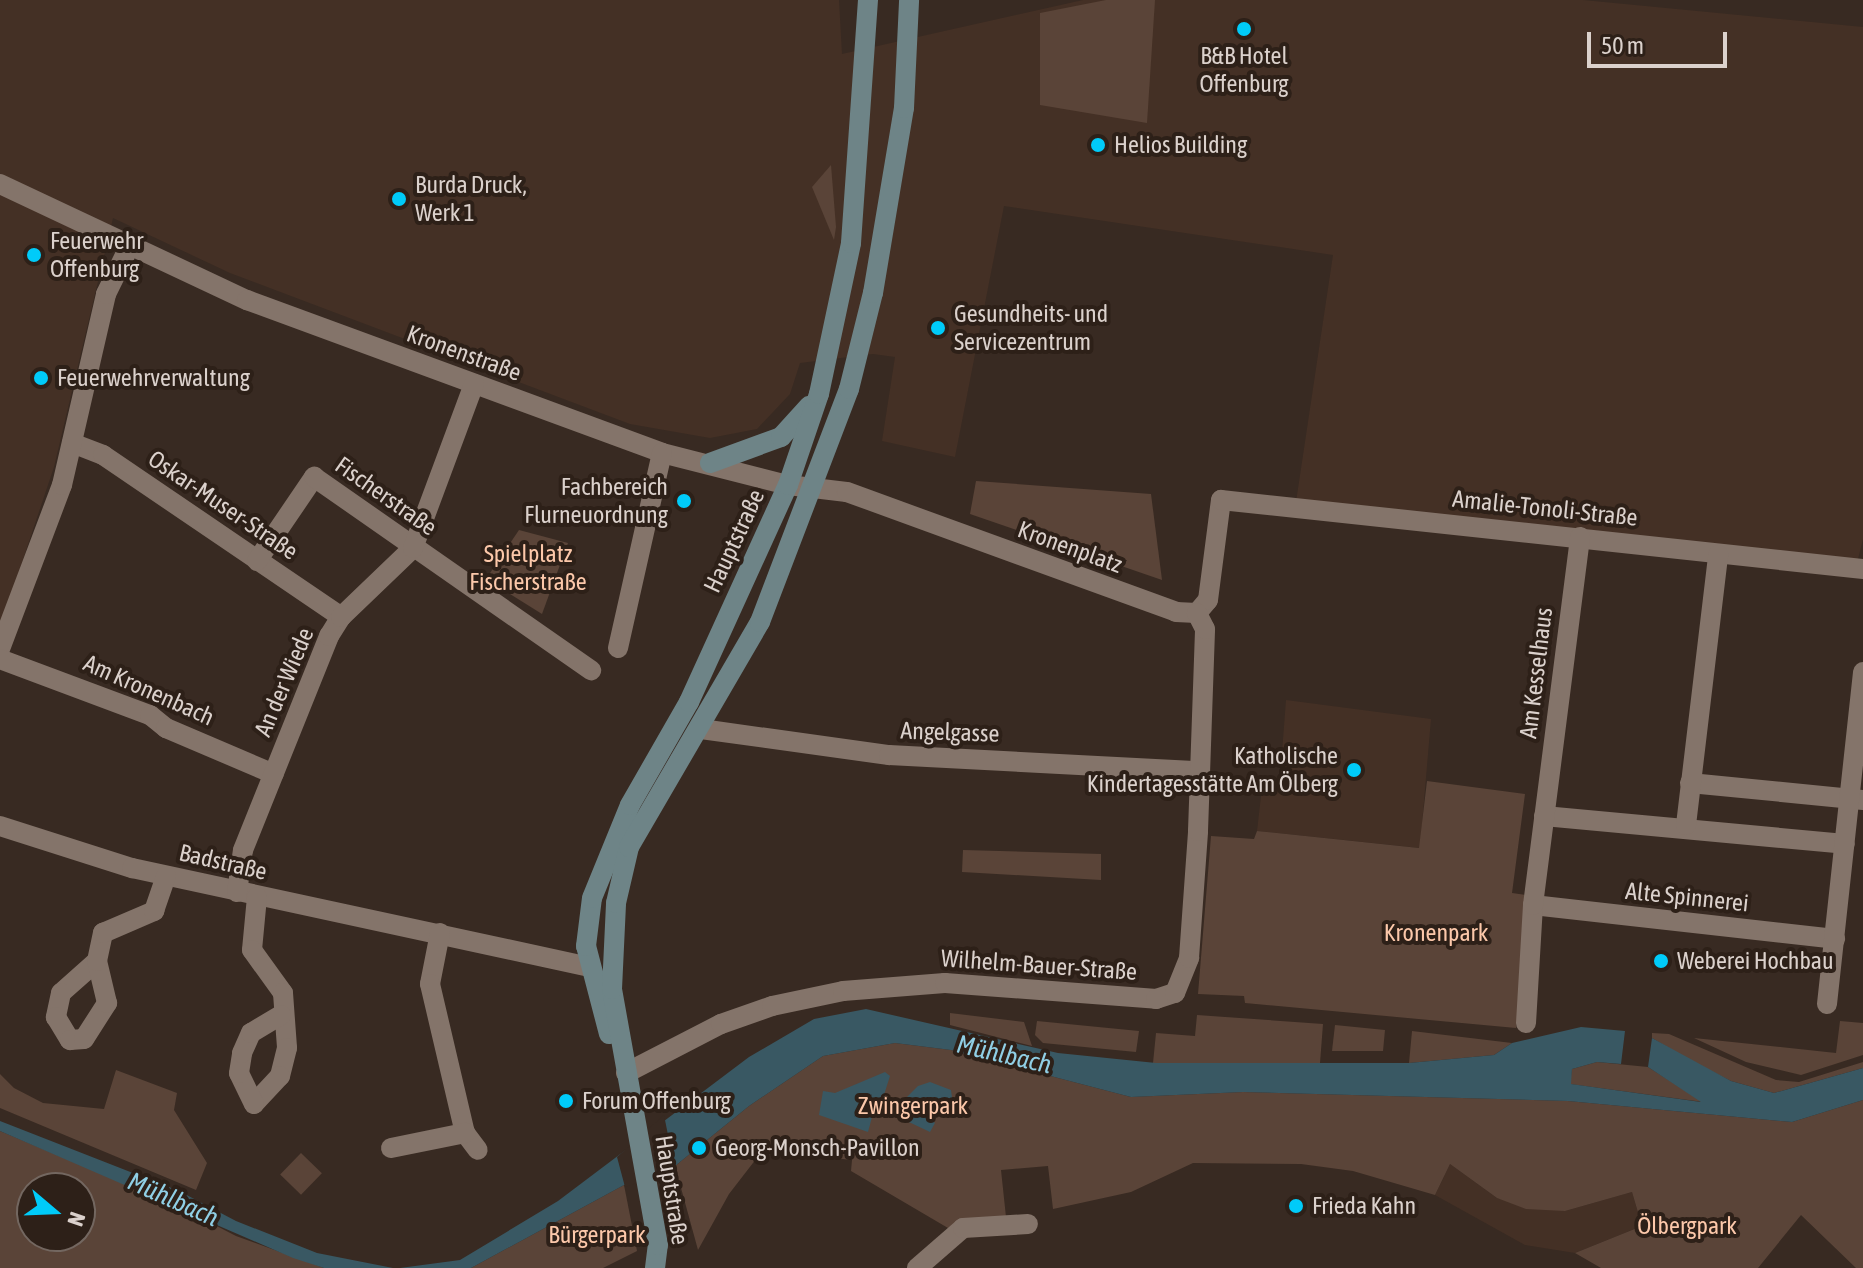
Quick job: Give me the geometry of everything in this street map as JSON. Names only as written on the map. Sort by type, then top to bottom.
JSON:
[{"type":"main road","name":"Hauptstraße","points":[[626,1073],[588,967],[586,933],[592,898],[630,805],[689,702],[788,485],[819,394],[851,243],[864,106],[868,0]]},
{"type":"main road","name":"Hauptstraße","points":[[655,1268],[658,1245],[612,989],[616,903],[629,847],[701,729],[760,622],[816,487],[849,389],[873,293],[904,108],[909,0]]},
{"type":"main road","points":[[710,463],[781,437],[819,394]]},
{"type":"main road","points":[[612,989],[588,967],[607,889],[629,847]]},
{"type":"street","name":"Kronenstraße","points":[[0,184],[247,300],[662,453],[788,485]]},
{"type":"street","points":[[0,649],[43,541],[72,443],[106,294],[131,243]]},
{"type":"street","name":"An der Wiede","points":[[281,1015],[283,993],[252,950],[243,850],[341,617],[413,548],[474,384]]},
{"type":"street","name":"Oskar-Muser-Straße","points":[[72,443],[103,455],[341,617]]},
{"type":"street","points":[[618,648],[662,453]]},
{"type":"street","name":"Fischerstraße","points":[[257,561],[314,477],[591,670]]},
{"type":"street","points":[[788,485],[816,487]]},
{"type":"street","name":"Kronenplatz","points":[[816,487],[847,492],[1176,612],[1197,613]]},
{"type":"street","name":"Amalie-Tonoli-Straße","points":[[1197,613],[1208,600],[1221,500],[1863,569]]},
{"type":"street","name":"Am Kesselhaus","points":[[1526,1023],[1533,905],[1580,537]]},
{"type":"street","points":[[1686,825],[1718,555]]},
{"type":"street","name":"Wilhelm-Bauer-Straße","points":[[626,1073],[721,1024],[772,1006],[843,991],[945,983],[1156,999],[1175,993],[1184,981],[1189,958],[1205,629],[1197,613]]},
{"type":"street","name":"Am Kronenbach","points":[[0,659],[150,715],[166,728],[274,774]]},
{"type":"street","points":[[1827,1004],[1845,844],[1856,799],[1863,672]]},
{"type":"street","name":"Angelgasse","points":[[701,729],[889,755],[1199,771]]},
{"type":"street","points":[[1690,783],[1856,799]]},
{"type":"street","points":[[1544,816],[1686,825],[1845,844]]},
{"type":"street","name":"Badstraße","points":[[0,826],[166,876],[588,967]]},
{"type":"street","points":[[97,961],[103,933],[154,911],[166,876]]},
{"type":"street","name":"Alte Spinnerei","points":[[1533,905],[1835,939]]},
{"type":"street","points":[[440,933],[430,984],[465,1133],[478,1150]]},
{"type":"street","points":[[391,1148],[465,1133]]},
{"type":"street","points":[[917,1268],[963,1228],[1028,1224]]},
{"type":"shaded area","points":[[0,0],[839,0],[842,54],[1083,0],[1583,0],[1863,27],[1863,539],[1857,563],[1296,502],[1333,255],[1004,206],[955,457],[882,441],[895,357],[873,354],[800,363],[790,394],[757,429],[710,438],[630,424],[230,273],[113,218],[54,467],[0,628]]},
{"type":"shaded area","name":"Katholische Kindertagesstätte Am Ölberg","points":[[1286,700],[1431,719],[1420,848],[1257,831],[1263,779],[1280,779]]},
{"type":"shaded area","points":[[1450,1164],[1497,1198],[1565,1211],[1632,1192],[1642,1226],[1575,1253],[1525,1245],[1435,1195]]},
{"type":"green space","points":[[1106,0],[1155,0],[1147,123],[1040,105],[1040,13]]},
{"type":"green space","points":[[831,165],[836,227],[834,240],[812,187]]},
{"type":"green space","points":[[976,481],[1151,494],[1162,580],[970,514]]},
{"type":"green space","name":"Spielplatz Fischerstraße","points":[[519,530],[568,543],[542,614],[486,579]]},
{"type":"green space","name":"Kronenpark","points":[[1427,781],[1525,794],[1512,893],[1533,896],[1516,1028],[1245,1003],[1244,996],[1198,994],[1211,836],[1254,839],[1257,831],[1419,848]]},
{"type":"green space","points":[[963,850],[1101,854],[1101,880],[962,872]]},
{"type":"green space","points":[[950,1013],[1024,1022],[1032,1046],[950,1025]]},
{"type":"green space","points":[[1197,1015],[1323,1024],[1320,1063],[1153,1063],[1156,1033],[1195,1036]]},
{"type":"green space","points":[[1037,1021],[1139,1031],[1136,1052],[1043,1043],[1035,1035]]},
{"type":"green space","points":[[1840,1021],[1863,1023],[1863,1055],[1801,1075],[1746,1062],[1694,1038],[1836,1053]]},
{"type":"green space","points":[[1335,1025],[1385,1030],[1383,1051],[1332,1051]]},
{"type":"green space","points":[[1412,1031],[1512,1043],[1494,1055],[1409,1063]]},
{"type":"green space","points":[[1652,1033],[1669,1034],[1776,1080],[1799,1082],[1863,1062],[1863,1068],[1774,1093],[1731,1081],[1652,1038]]},
{"type":"green space","name":"Zwingerpark","points":[[895,1043],[951,1050],[1131,1097],[1243,1092],[1568,1101],[1792,1122],[1863,1100],[1863,1268],[1856,1268],[1801,1215],[1758,1268],[1601,1268],[1575,1253],[1642,1226],[1632,1192],[1565,1211],[1526,1209],[1497,1198],[1450,1164],[1435,1195],[1353,1171],[1301,1164],[1193,1163],[1131,1192],[1053,1209],[1048,1166],[1001,1170],[1006,1217],[948,1228],[851,1171],[852,1160],[763,1150],[729,1194],[698,1250],[675,1166],[749,1106],[823,1056]]},
{"type":"green space","points":[[1597,1062],[1648,1067],[1703,1102],[1570,1084],[1572,1069]]},
{"type":"green space","points":[[116,1070],[177,1093],[174,1110],[207,1163],[196,1190],[0,1108],[0,1074],[14,1088],[43,1103],[104,1109]]},
{"type":"green space","points":[[0,1131],[178,1206],[236,1236],[324,1268],[0,1268]]},
{"type":"green space","points":[[301,1153],[322,1173],[301,1195],[280,1175]]},
{"type":"green space","name":"Bürgerpark","points":[[624,1185],[637,1251],[603,1268],[471,1268]]},
{"type":"water","name":"Mühlbach","points":[[866,1009],[1058,1053],[1156,1063],[1409,1063],[1494,1055],[1512,1043],[1581,1027],[1625,1031],[1621,1064],[1597,1062],[1572,1069],[1571,1084],[1701,1102],[1648,1067],[1652,1038],[1731,1081],[1774,1093],[1863,1068],[1863,1100],[1792,1122],[1568,1101],[1243,1092],[1131,1097],[951,1050],[895,1043],[823,1056],[749,1106],[675,1166],[624,1185],[471,1268],[400,1268],[460,1260],[558,1201],[749,1057],[814,1019]]},
{"type":"water","points":[[885,1072],[890,1076],[883,1098],[902,1102],[918,1086],[930,1082],[951,1090],[953,1105],[929,1106],[926,1114],[935,1123],[930,1132],[875,1106],[868,1132],[819,1115],[823,1091],[835,1093]]},
{"type":"water","name":"Mühlbach","points":[[0,1121],[179,1191],[236,1221],[317,1253],[393,1268],[324,1268],[293,1258],[0,1131]]},
{"type":"pier","points":[[664,1115],[675,1170],[625,1187],[617,1157]]},
{"type":"place","name":"B&B Hotel Offenburg","points":[[1244,29]]},
{"type":"place","name":"Helios Building","points":[[1098,145]]},
{"type":"place","name":"Burda Druck, Werk 1","points":[[399,199]]},
{"type":"place","name":"Feuerwehr Offenburg","points":[[34,255]]},
{"type":"place","name":"Gesundheits- und Servicezentrum","points":[[938,328]]},
{"type":"place","name":"Feuerwehrverwaltung","points":[[41,378]]},
{"type":"place","name":"Fachbereich Flurneuordnung","points":[[684,501]]},
{"type":"place","name":"Katholische Kindertagesstätte Am Ölberg","points":[[1354,770]]},
{"type":"place","name":"Weberei Hochbau","points":[[1661,961]]},
{"type":"place","name":"Forum Offenburg","points":[[566,1101]]},
{"type":"place","name":"Georg-Monsch-Pavillon","points":[[699,1148]]},
{"type":"place","name":"Frieda Kahn","points":[[1296,1206]]},
{"type":"park label","name":"Ölbergpark","points":[[1687,1226]]}]
